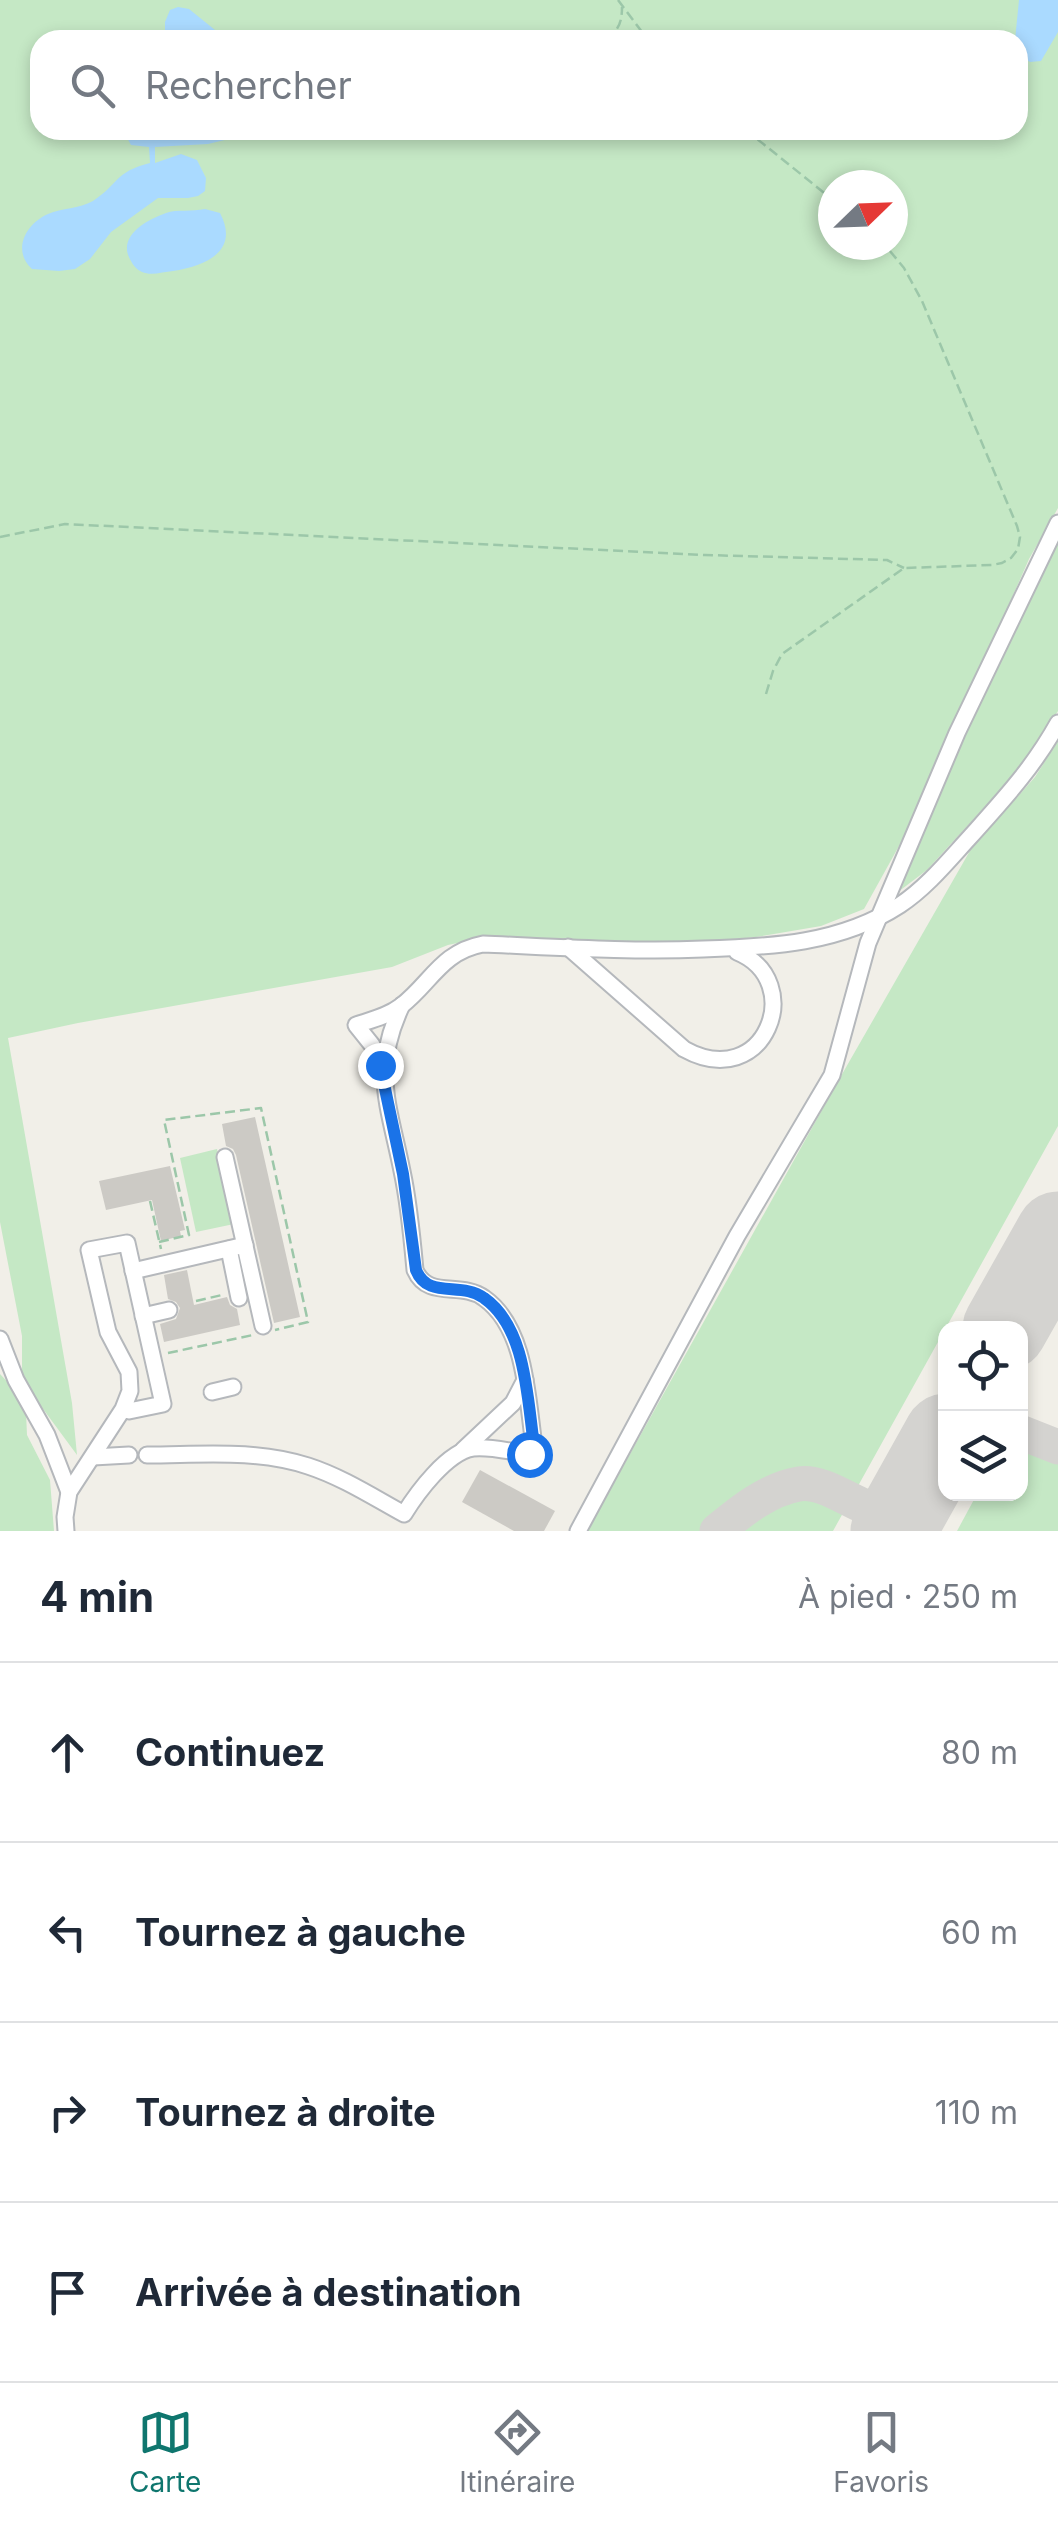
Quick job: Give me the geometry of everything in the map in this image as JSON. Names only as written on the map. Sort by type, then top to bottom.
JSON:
[{"type":"lane","points":[[578,1531],[737,1236],[825,1090],[868,943],[957,734],[1058,523]]},
{"type":"lane","points":[[383,1078],[388,1038],[402,1006],[441,965],[470,946],[664,951],[764,948],[828,937],[879,917],[912,896],[940,870],[1013,791],[1058,723]]},
{"type":"lane","points":[[568,947],[676,1042],[695,1055],[718,1059],[744,1056],[754,1050],[773,1009],[765,973],[746,956],[724,949]]},
{"type":"lane","points":[[402,1006],[356,1025],[372,1045],[383,1078],[403,1174],[416,1270],[420,1281],[429,1287],[466,1289],[484,1298],[503,1317],[522,1358],[535,1452],[478,1447],[463,1450]]},
{"type":"lane","points":[[225,1157],[237,1247],[238,1295]]},
{"type":"lane","points":[[66,1531],[69,1492],[123,1409],[131,1381],[108,1332],[89,1250],[128,1243],[162,1404],[123,1409]]},
{"type":"lane","points":[[134,1271],[237,1247]]},
{"type":"lane","points":[[237,1247],[263,1326]]},
{"type":"lane","points":[[143,1316],[170,1310]]},
{"type":"lane","points":[[0,1339],[69,1492]]},
{"type":"lane","points":[[147,1455],[240,1454],[279,1459],[334,1476],[404,1514],[434,1476],[513,1402],[524,1380]]},
{"type":"lane","points":[[212,1392],[233,1387]]},
{"type":"lane","points":[[93,1457],[129,1455]]},
{"type":"path","points":[[617,30],[622,21],[620,2]]},
{"type":"path","points":[[620,2],[641,30]]},
{"type":"path","points":[[758,140],[818,188]]},
{"type":"path","points":[[0,537],[65,524],[887,560],[904,568],[1002,563],[1018,549],[1020,536],[922,301],[898,260]]},
{"type":"path","points":[[766,694],[782,654],[904,568]]},
{"type":"path","points":[[150,1202],[162,1256]]},
{"type":"path","points":[[196,1301],[238,1295]]},
{"type":"green space","points":[[0,0],[1058,0],[1058,508],[1029,559],[919,810],[864,909],[821,926],[693,943],[486,937],[448,945],[392,967],[8,1038],[72,1403],[77,1455],[18,1375],[22,1371],[22,1336],[0,1222]]},
{"type":"green space","points":[[1058,523],[1058,711],[1023,765],[927,870],[890,898]]},
{"type":"green space","points":[[1058,741],[1058,1126],[950,1321],[938,1321],[938,1342],[833,1531],[587,1531],[971,849],[1035,777]]},
{"type":"green space","points":[[217,1149],[234,1224],[196,1232],[180,1158]]},
{"type":"green space","points":[[0,1374],[17,1392],[26,1412],[27,1435],[50,1480],[54,1531],[0,1531]]},
{"type":"green space","points":[[1028,1444],[1058,1457],[1058,1531],[957,1531],[973,1501],[1028,1501]]},
{"type":"water","points":[[1019,0],[1058,0],[1058,32],[1041,61],[1028,61],[1028,30],[1016,30]]},
{"type":"water","points":[[189,9],[215,30],[165,30],[170,10]]},
{"type":"water","points":[[128,140],[225,140],[155,147],[155,163],[181,154],[197,160],[206,178],[205,191],[188,198],[158,198],[111,232],[90,259],[75,269],[32,269],[22,246],[33,224],[48,214],[93,201],[123,174],[150,163],[149,147],[131,145]]},
{"type":"water","points":[[205,209],[220,213],[225,226],[223,247],[216,254],[185,269],[149,274],[134,266],[127,244],[142,225],[170,212]]},
{"type":"building","points":[[255,1117],[300,1317],[274,1323],[236,1155],[226,1146],[222,1124]]},
{"type":"building","points":[[170,1166],[185,1230],[180,1231],[181,1236],[161,1241],[152,1200],[106,1210],[99,1181]]},
{"type":"building","points":[[187,1270],[194,1305],[227,1297],[237,1309],[240,1325],[164,1342],[160,1324],[176,1319],[180,1308],[168,1299],[164,1275]]},
{"type":"building","points":[[480,1470],[555,1511],[544,1531],[514,1531],[462,1502]]},
{"type":"taxiway","points":[[1028,1435],[1058,1447]]},
{"type":"taxiway","points":[[717,1531],[765,1496],[799,1484],[822,1487],[879,1511],[895,1508],[914,1493]]},
{"type":"runway","points":[[1009,1321],[1058,1234]]},
{"type":"runway","points":[[893,1531],[938,1450]]},
{"type":"route","points":[[380,1065],[420,1281],[440,1289],[466,1289],[484,1298],[503,1317],[522,1358],[535,1452],[529,1454]]}]
